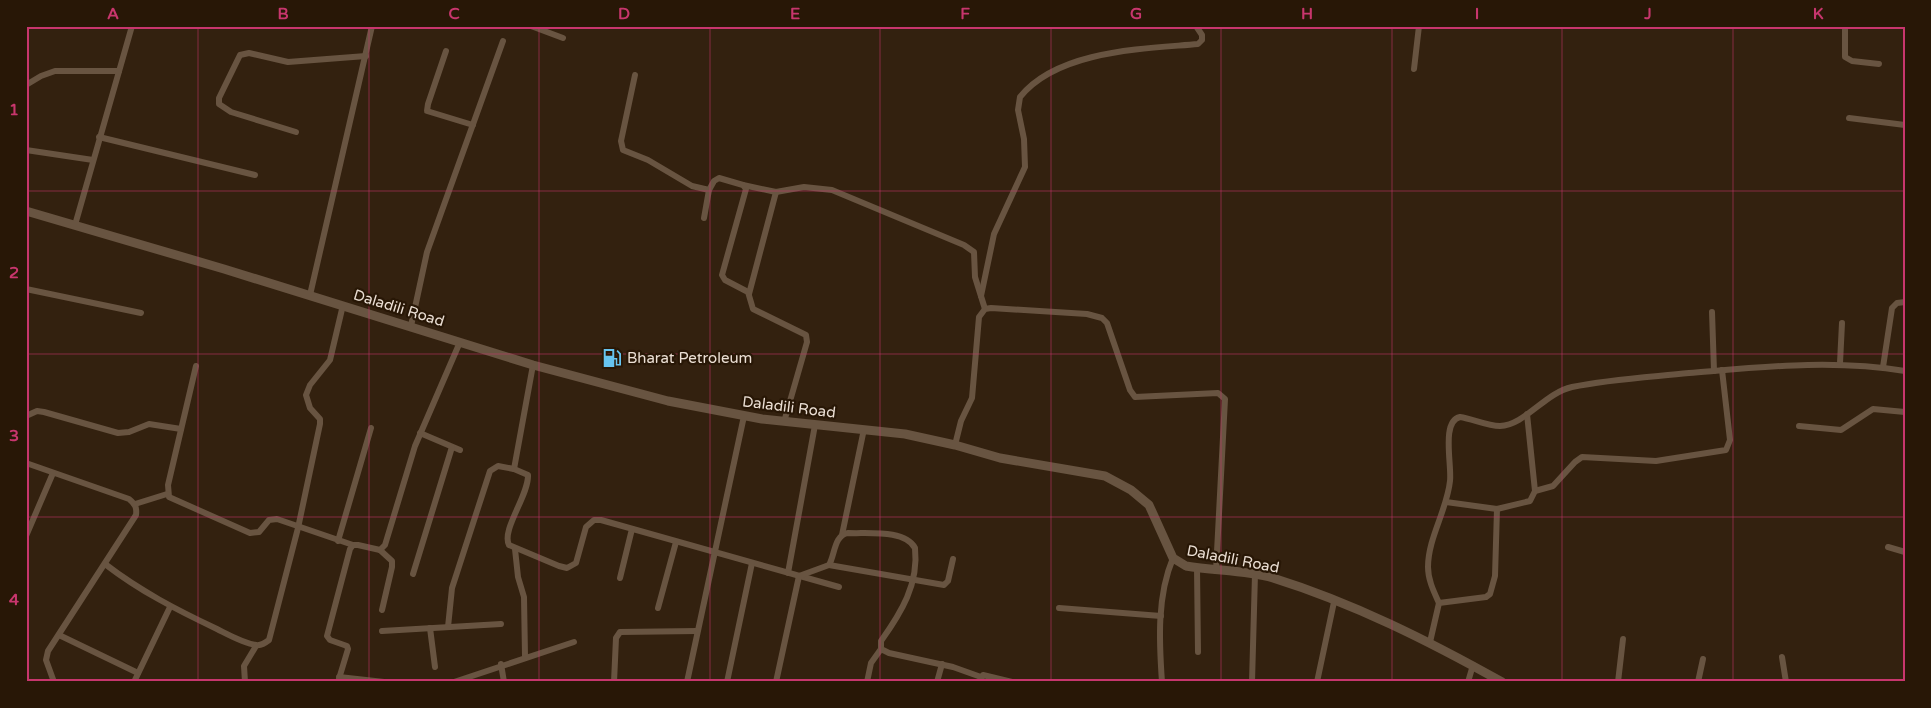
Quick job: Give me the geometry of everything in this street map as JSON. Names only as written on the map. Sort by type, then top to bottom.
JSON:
[{"type":"main road","name":"Daladili Road","points":[[26,211],[343,305],[533,365],[668,401],[784,422],[906,434],[1000,458],[1089,473],[1119,482],[1150,505],[1173,558],[1186,566],[1216,571],[1255,574],[1272,578],[1430,642],[1502,682]]},
{"type":"street","points":[[75,225],[132,26]]},
{"type":"street","points":[[310,295],[372,26]]},
{"type":"street","points":[[531,26],[563,38]]},
{"type":"street","points":[[981,296],[994,234],[1025,167],[1024,139],[1018,110],[1020,97],[1054,71],[1077,62],[1150,48],[1198,44],[1202,40],[1202,35],[1196,26]]},
{"type":"street","points":[[1414,69],[1419,26]]},
{"type":"street","points":[[1845,26],[1845,57],[1852,60],[1879,64]]},
{"type":"street","points":[[411,326],[427,252],[503,41]]},
{"type":"street","points":[[446,51],[426,108],[431,113],[473,125]]},
{"type":"street","points":[[296,132],[231,112],[219,104],[219,98],[240,55],[249,53],[288,62],[366,56]]},
{"type":"street","points":[[26,85],[40,76],[55,71],[119,72]]},
{"type":"street","points":[[635,75],[621,147],[648,160],[692,186],[709,190]]},
{"type":"street","points":[[1849,118],[1905,125]]},
{"type":"street","points":[[99,137],[255,175]]},
{"type":"street","points":[[26,150],[93,160]]},
{"type":"street","points":[[704,218],[709,190],[714,181],[719,178],[776,192],[804,187],[832,190],[964,245],[974,252],[975,277],[985,309]]},
{"type":"street","points":[[742,185],[746,192],[722,275],[725,280],[749,294]]},
{"type":"street","points":[[776,192],[749,294],[753,309],[803,332],[808,338],[784,422]]},
{"type":"street","points":[[26,289],[141,313]]},
{"type":"street","points":[[1883,367],[1892,308],[1897,302],[1905,302]]},
{"type":"street","points":[[245,682],[244,666],[256,646],[265,643],[272,634],[298,528],[320,424],[320,419],[310,408],[306,396],[310,385],[330,360],[343,305]]},
{"type":"street","points":[[955,445],[961,421],[972,398],[979,317],[985,309]]},
{"type":"street","points":[[985,309],[1095,315],[1106,323],[1130,390],[1135,397],[1209,392],[1223,395],[1226,403],[1216,571]]},
{"type":"street","points":[[1712,312],[1714,371]]},
{"type":"street","points":[[1840,363],[1842,323]]},
{"type":"street","points":[[380,550],[385,545],[420,433],[460,342]]},
{"type":"street","points":[[1430,642],[1439,604],[1432,586],[1428,566],[1446,502],[1450,480],[1448,431],[1451,421],[1460,417],[1490,425],[1505,426],[1527,414],[1551,396],[1572,387],[1722,370],[1796,364],[1840,363],[1905,371]]},
{"type":"street","points":[[514,469],[533,365]]},
{"type":"street","points":[[167,494],[196,366]]},
{"type":"street","points":[[1535,491],[1553,486],[1582,457],[1656,461],[1726,450],[1730,440],[1722,370]]},
{"type":"street","points":[[1799,426],[1841,430],[1873,409],[1905,412]]},
{"type":"street","points":[[26,416],[37,411],[44,412],[118,434],[149,424],[181,429]]},
{"type":"street","points":[[1446,502],[1497,509],[1524,504],[1534,497],[1535,491],[1527,414]]},
{"type":"street","points":[[687,682],[744,416]]},
{"type":"street","points":[[788,573],[814,425]]},
{"type":"street","points":[[338,541],[371,428]]},
{"type":"street","points":[[829,565],[842,535],[864,429]]},
{"type":"street","points":[[420,433],[460,450]]},
{"type":"street","points":[[413,574],[452,447]]},
{"type":"street","points":[[26,463],[121,496],[135,504],[167,494],[209,516],[250,533],[259,532],[272,518],[338,541],[380,550],[392,561],[382,610]]},
{"type":"street","points":[[448,627],[452,588],[490,471],[498,466],[525,472],[528,480],[507,541],[515,549],[567,568],[576,563],[586,527],[594,520],[839,587]]},
{"type":"street","points":[[26,536],[54,473]]},
{"type":"street","points":[[54,682],[47,656],[136,516],[135,504]]},
{"type":"street","points":[[1439,604],[1486,597],[1490,594],[1495,576],[1497,509]]},
{"type":"street","points":[[620,578],[632,529]]},
{"type":"street","points":[[842,535],[848,533],[907,538],[912,542],[915,554],[907,601],[881,641],[881,649],[871,663],[867,682]]},
{"type":"street","points":[[658,608],[676,542]]},
{"type":"street","points":[[353,545],[327,636],[330,640],[347,646],[347,653],[338,679],[384,682]]},
{"type":"street","points":[[1888,547],[1905,552]]},
{"type":"street","points":[[515,549],[518,577],[524,597],[524,656]]},
{"type":"street","points":[[1162,682],[1161,616],[1164,583],[1173,558]]},
{"type":"street","points":[[799,576],[829,565],[912,580],[946,584],[953,559]]},
{"type":"street","points":[[727,682],[752,563]]},
{"type":"street","points":[[105,564],[142,591],[170,607],[256,646]]},
{"type":"street","points":[[1197,568],[1198,652]]},
{"type":"street","points":[[1252,682],[1255,574]]},
{"type":"street","points":[[776,682],[799,576]]},
{"type":"street","points":[[1317,682],[1334,602]]},
{"type":"street","points":[[134,682],[170,607]]},
{"type":"street","points":[[1059,608],[1161,616]]},
{"type":"street","points":[[382,631],[501,624]]},
{"type":"street","points":[[430,628],[435,667]]},
{"type":"street","points":[[614,682],[616,638],[620,632],[697,631]]},
{"type":"street","points":[[59,635],[138,673]]},
{"type":"street","points":[[1618,682],[1623,639]]},
{"type":"street","points":[[454,682],[524,656],[574,642]]},
{"type":"street","points":[[881,649],[889,653],[942,664],[980,679],[989,676],[1012,682]]},
{"type":"street","points":[[1782,657],[1786,682]]},
{"type":"street","points":[[1698,682],[1703,659]]},
{"type":"street","points":[[501,664],[504,682]]},
{"type":"street","points":[[938,682],[942,664]]},
{"type":"street","points":[[1468,682],[1472,665]]},
{"type":"place","name":"Bharat Petroleum","points":[[612,358]]}]
